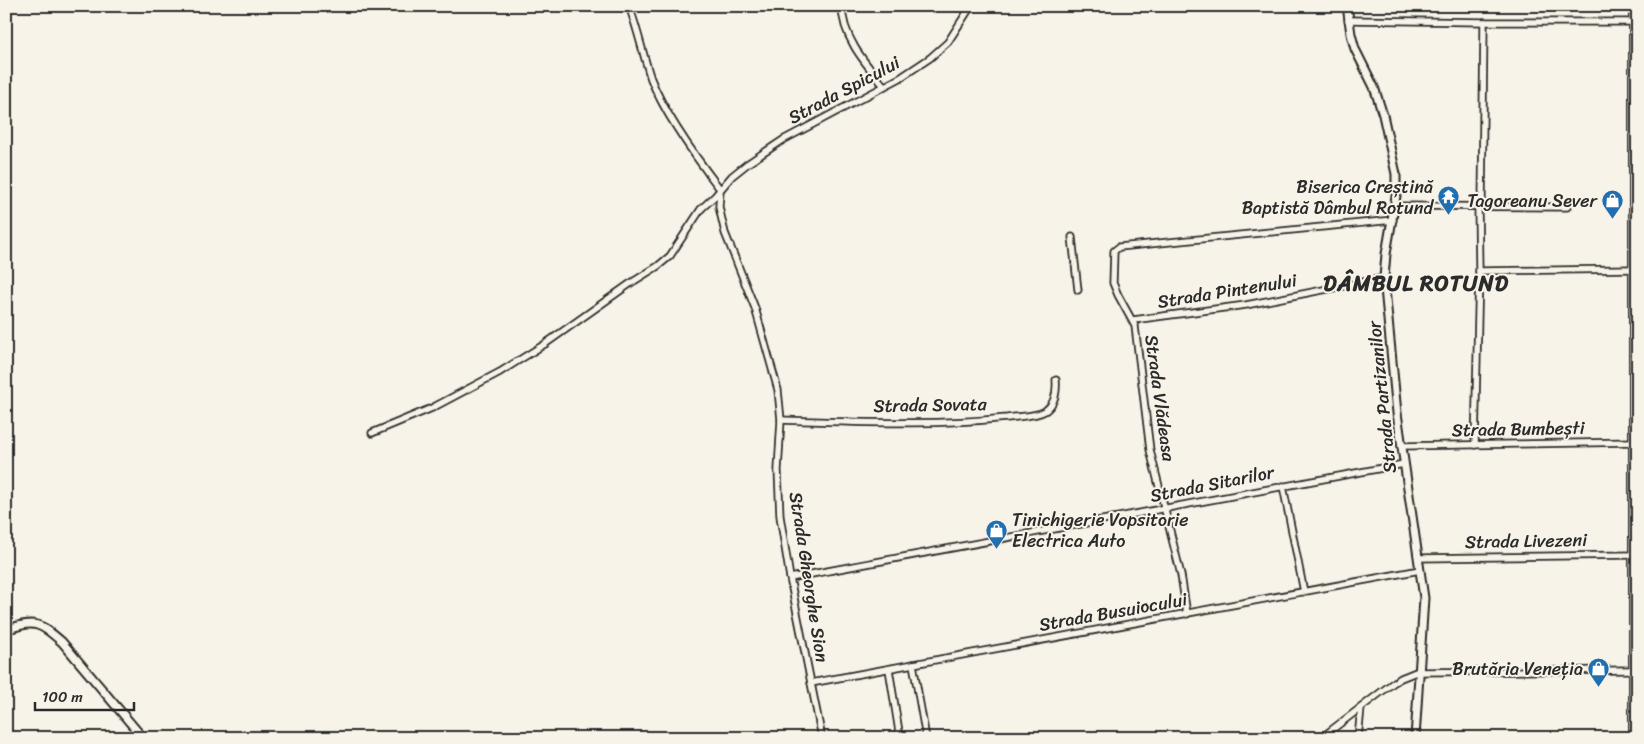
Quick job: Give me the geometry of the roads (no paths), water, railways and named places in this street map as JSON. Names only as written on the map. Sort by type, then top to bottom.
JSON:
[{"type":"main road","points":[[1634,6],[1637,252],[1635,268],[1636,648],[1634,670],[1634,738]]},
{"type":"street","points":[[629,6],[652,80],[661,100],[705,170],[720,189]]},
{"type":"street","points":[[842,6],[845,29],[866,64],[884,86]]},
{"type":"street","name":"Strada Spicului","points":[[372,433],[432,408],[500,372],[545,344],[658,266],[670,256],[695,217],[732,176],[761,153],[900,78],[930,58],[948,42],[971,6]]},
{"type":"street","name":"Strada Partizanilor","points":[[1347,6],[1348,20],[1355,49],[1374,87],[1385,123],[1396,174],[1395,206],[1386,254],[1384,278],[1401,446],[1424,598],[1415,738]]},
{"type":"street","points":[[1348,20],[1634,22]]},
{"type":"street","points":[[1475,445],[1484,22]]},
{"type":"street","name":"Strada Gheorghe Sion","points":[[720,189],[719,207],[725,233],[755,308],[778,390],[781,420],[778,470],[780,516],[790,578],[822,738]]},
{"type":"street","points":[[1395,206],[1567,207]]},
{"type":"street","name":"Strada Vlădeasa","points":[[1187,614],[1181,575],[1150,450],[1137,337],[1133,320],[1115,289],[1112,275],[1115,249],[1119,247],[1393,220]]},
{"type":"street","points":[[1072,237],[1078,290]]},
{"type":"street","points":[[1479,271],[1635,268]]},
{"type":"street","name":"Strada Pintenului","points":[[1133,320],[1246,305],[1384,278]]},
{"type":"street","name":"Strada Sovata","points":[[781,420],[940,423],[1030,415],[1046,410],[1052,404],[1056,396],[1056,380]]},
{"type":"street","name":"Strada Bumbești","points":[[1401,446],[1636,442]]},
{"type":"street","name":"Strada Sitarilor","points":[[790,578],[1404,464]]},
{"type":"street","points":[[1283,486],[1304,592]]},
{"type":"street","name":"Strada Livezeni","points":[[1418,558],[1636,555]]},
{"type":"street","name":"Strada Busuiocului","points":[[811,684],[1420,570]]},
{"type":"street","points":[[6,630],[30,623],[38,624],[48,629],[62,642],[143,738]]},
{"type":"street","points":[[913,664],[926,738]]},
{"type":"street","points":[[889,669],[900,738]]},
{"type":"street","points":[[1325,736],[1401,678],[1420,672],[1634,670]]},
{"type":"street","points":[[1358,738],[1361,708]]},
{"type":"street","points":[[130,738],[137,731]]},
{"type":"place","name":"Biserica Creștină Baptistă Dâmbul Rotund","points":[[1449,216]]},
{"type":"place","name":"Tagoreanu Sever","points":[[1613,220]]},
{"type":"place","name":"Tinichigerie Vopsitorie Electrica Auto","points":[[996,549]]},
{"type":"place","name":"Brutăria Veneția","points":[[1599,688]]},
{"type":"district","name":"DÂMBUL ROTUND","points":[[1416,283]]}]
